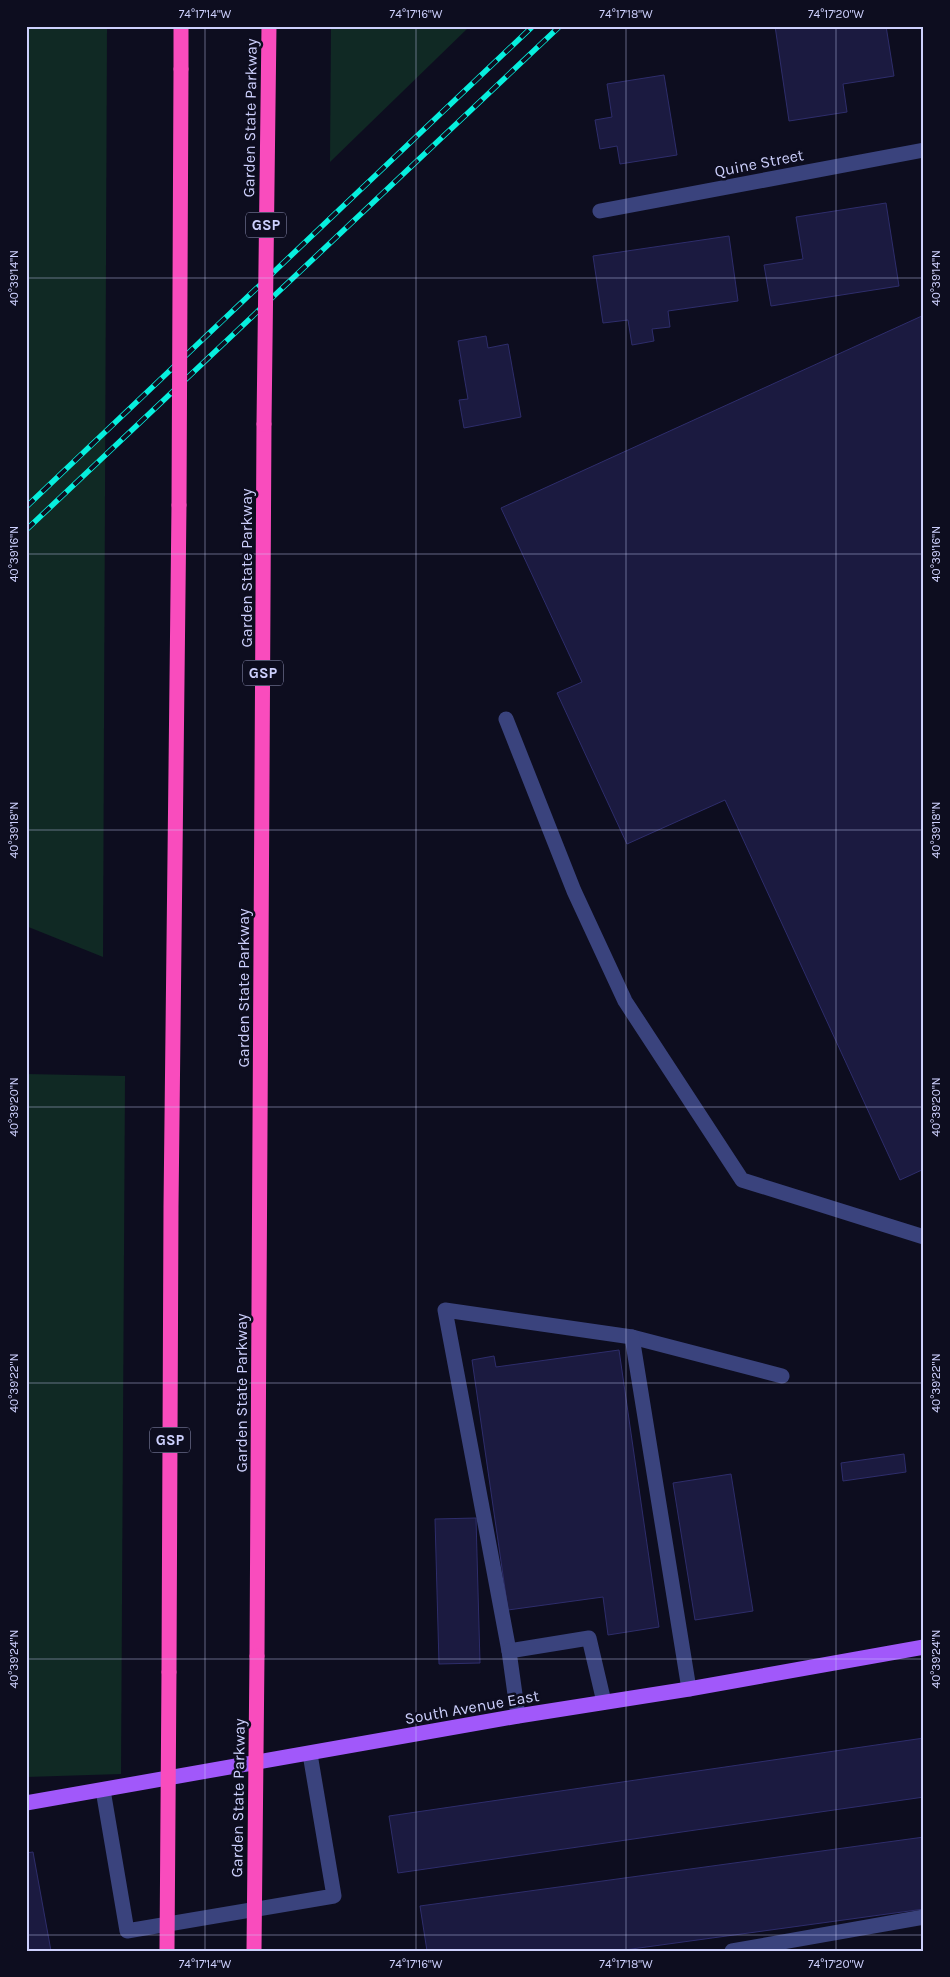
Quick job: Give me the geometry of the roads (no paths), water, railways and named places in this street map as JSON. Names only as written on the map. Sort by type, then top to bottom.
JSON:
[{"type":"highway","name":"GSP","points":[[167,1951],[181,26]]},
{"type":"highway","name":"Garden State Parkway","points":[[254,1951],[264,424],[269,26]]},
{"type":"main road","name":"South Avenue East","points":[[26,1803],[518,1716],[689,1689],[924,1647]]},
{"type":"street","name":"Quine Street","points":[[600,210],[924,150]]},
{"type":"street","points":[[506,719],[574,891],[625,1001],[742,1180],[924,1237]]},
{"type":"street","points":[[518,1716],[509,1651],[445,1310],[632,1337],[782,1376]]},
{"type":"street","points":[[632,1337],[689,1689]]},
{"type":"street","points":[[509,1651],[589,1638],[604,1702]]},
{"type":"street","points":[[103,1790],[127,1932],[334,1896],[310,1754]]},
{"type":"street","points":[[732,1951],[924,1917]]},
{"type":"railway","points":[[26,507],[533,26]]},
{"type":"railway","points":[[26,530],[560,26]]}]
